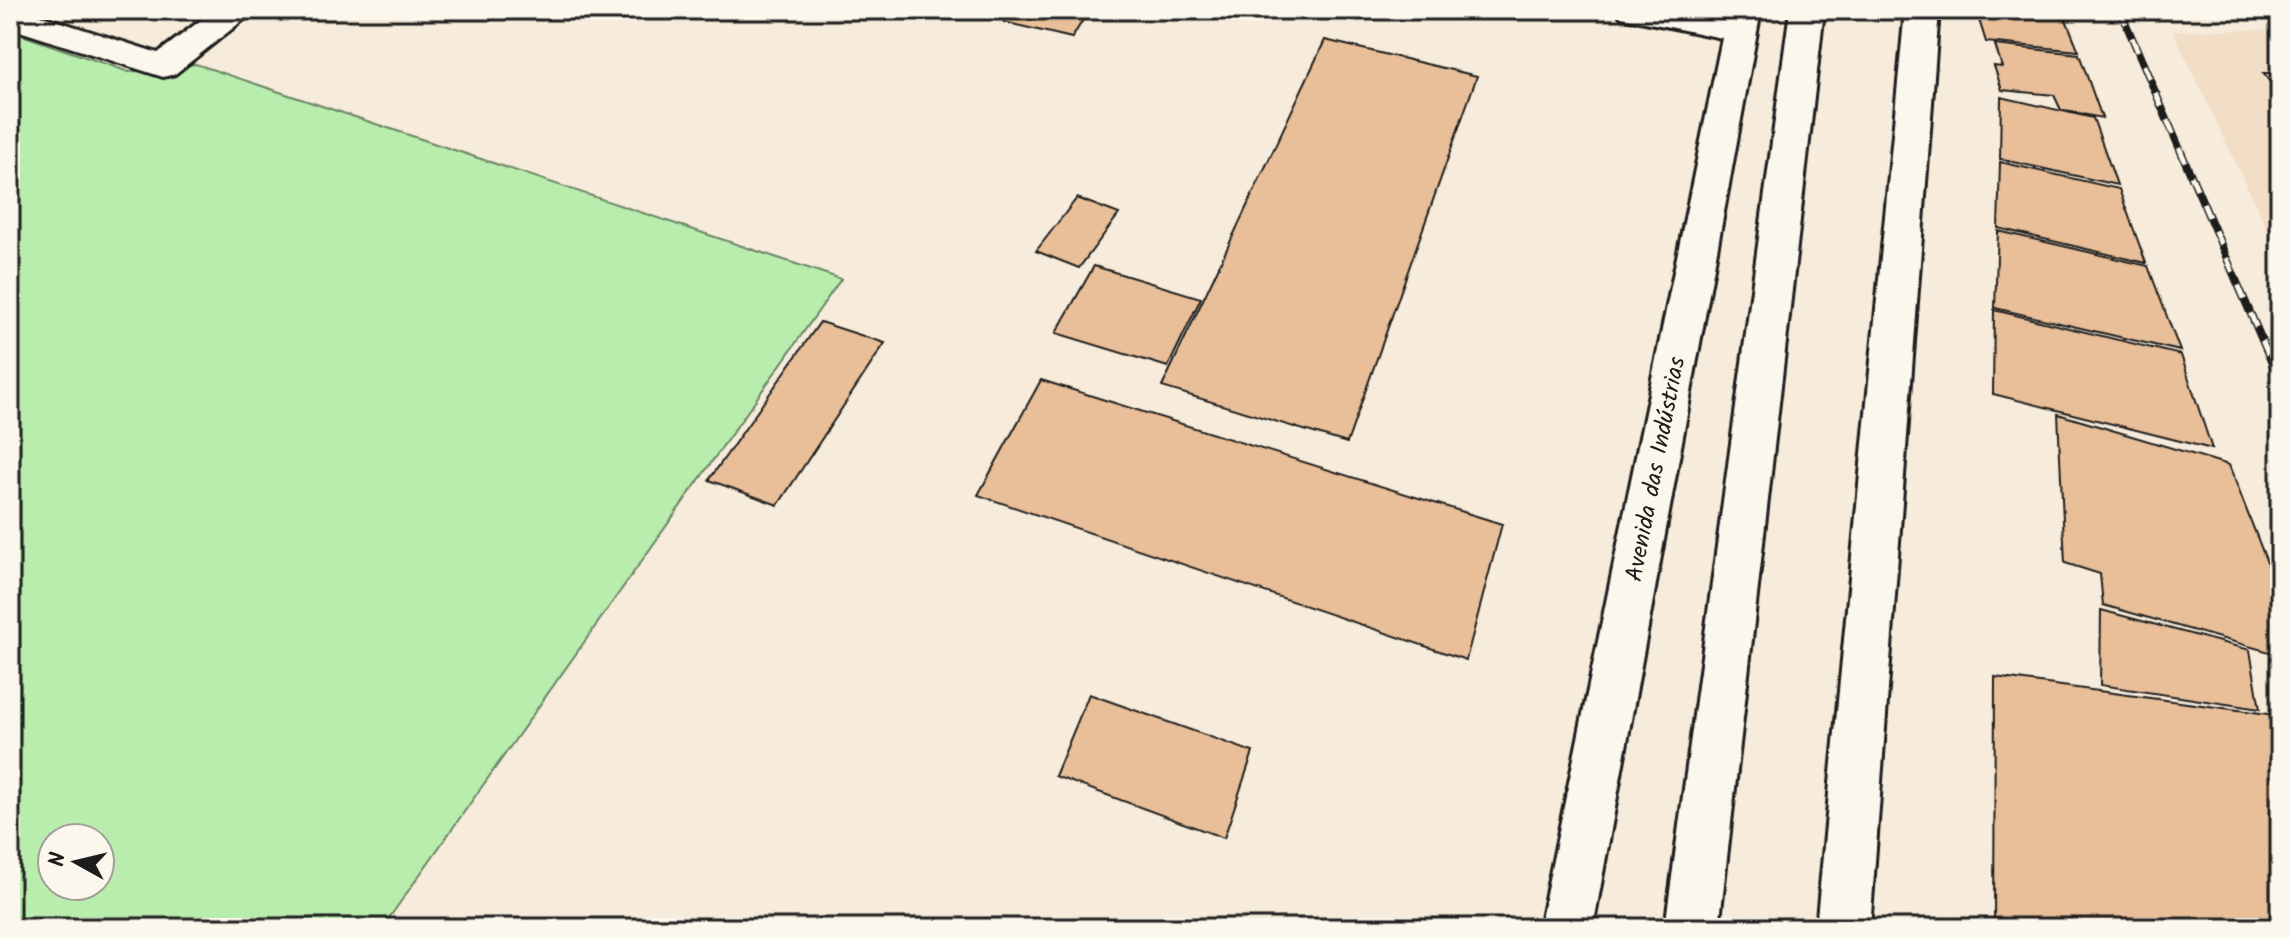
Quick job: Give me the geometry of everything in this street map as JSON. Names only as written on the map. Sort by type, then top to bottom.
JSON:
[{"type":"street","points":[[10,17],[163,66],[235,10]]},
{"type":"street","points":[[1633,10],[1742,21]]},
{"type":"street","points":[[1692,928],[1807,10]]},
{"type":"street","points":[[1843,928],[1922,10]]},
{"type":"street","name":"Avenida das Indústrias","points":[[1566,928],[1742,21]]},
{"type":"shaded area","points":[[2280,29],[2280,257],[2173,31]]},
{"type":"green space","points":[[10,31],[129,72],[196,64],[841,279],[382,928],[10,928]]},
{"type":"building","points":[[1012,10],[1089,10],[1072,38],[1004,22]]},
{"type":"building","points":[[1976,10],[2065,17],[2079,51],[1986,42]]},
{"type":"building","points":[[1325,40],[1477,76],[1347,443],[1162,387]]},
{"type":"building","points":[[1995,45],[2079,54],[2102,118],[2061,110],[2054,95],[2002,90],[1994,66],[2002,67]]},
{"type":"building","points":[[2263,73],[2280,73],[2280,95]]},
{"type":"building","points":[[2001,97],[2093,118],[2117,185],[2000,159]]},
{"type":"building","points":[[2000,162],[2119,189],[2146,263],[1998,228]]},
{"type":"building","points":[[1077,198],[1119,214],[1079,268],[1036,251]]},
{"type":"building","points":[[1998,231],[2148,266],[2180,351],[1995,308]]},
{"type":"building","points":[[1094,266],[1201,298],[1168,367],[1056,333]]},
{"type":"building","points":[[1994,310],[2181,355],[2212,449],[1993,394]]},
{"type":"building","points":[[820,322],[885,343],[778,505],[709,480]]},
{"type":"building","points":[[1041,380],[1502,524],[1466,660],[978,495]]},
{"type":"building","points":[[2058,414],[2229,465],[2280,596],[2280,655],[2103,605],[2100,574],[2065,563]]},
{"type":"building","points":[[2101,610],[2250,650],[2260,709],[2100,685]]},
{"type":"building","points":[[1995,677],[2275,715],[2280,733],[2280,928],[1994,928]]},
{"type":"building","points":[[1089,694],[1253,752],[1224,838],[1055,776]]},
{"type":"railway","points":[[2120,10],[2280,382]]}]
